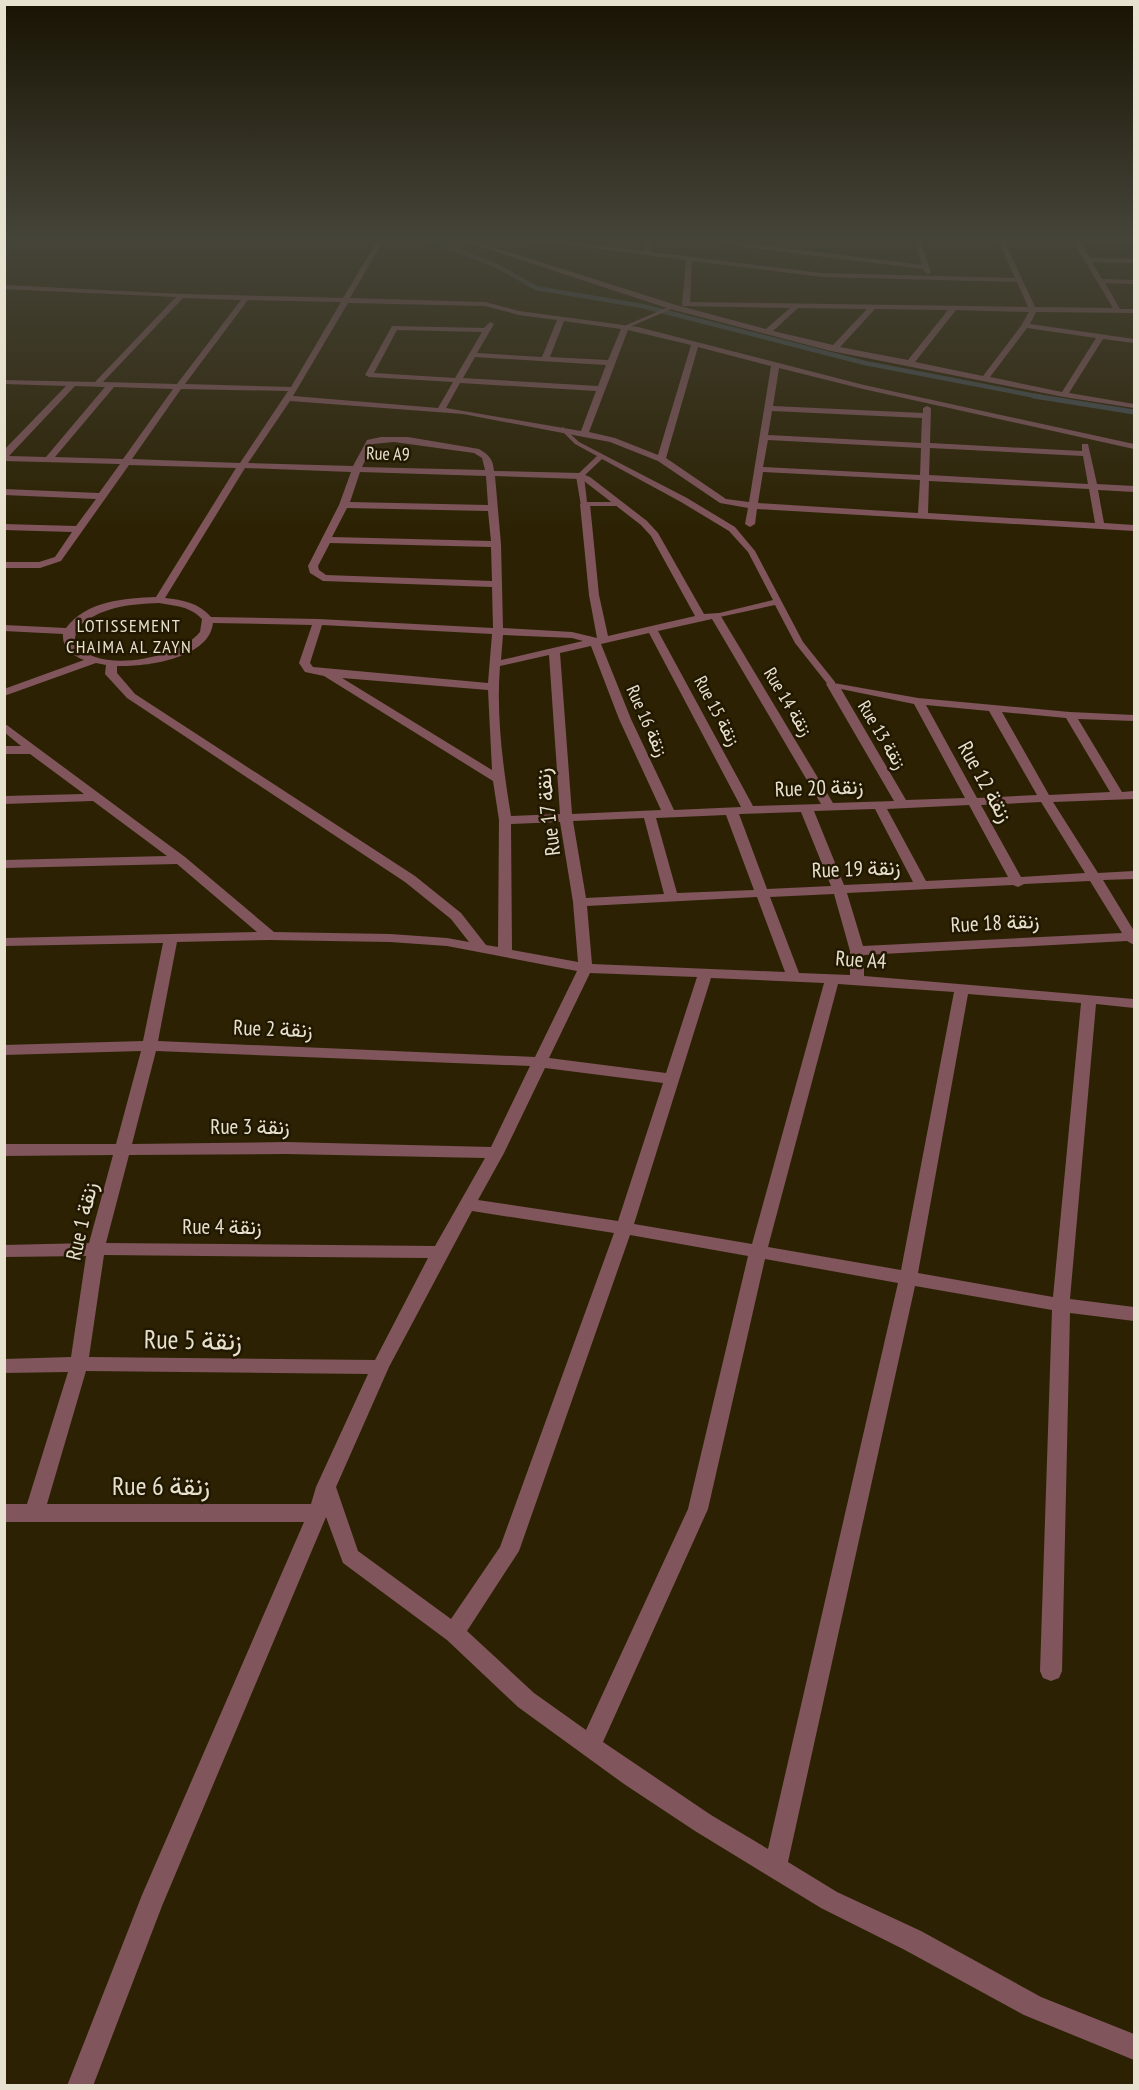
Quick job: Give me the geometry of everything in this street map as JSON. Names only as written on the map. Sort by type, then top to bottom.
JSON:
[{"type":"street","points":[[98,384],[146,334]]},
{"type":"street","points":[[4,565],[40,565],[58,559],[100,496],[128,462],[179,386],[219,334]]},
{"type":"street","points":[[159,600],[326,334]]},
{"type":"street","points":[[392,334],[369,375],[601,389]]},
{"type":"street","points":[[441,410],[484,334]]},
{"type":"street","points":[[545,359],[555,334]]},
{"type":"street","points":[[584,434],[622,334]]},
{"type":"street","points":[[652,334],[928,402],[1134,446]]},
{"type":"street","points":[[773,334],[834,349],[1064,395],[1134,406]]},
{"type":"street","points":[[834,349],[848,334]]},
{"type":"street","points":[[910,363],[933,334]]},
{"type":"street","points":[[986,378],[1020,334]]},
{"type":"street","points":[[1080,334],[1134,341]]},
{"type":"street","points":[[1064,395],[1101,336]]},
{"type":"street","points":[[661,459],[695,344]]},
{"type":"street","points":[[472,355],[611,363]]},
{"type":"street","points":[[750,524],[775,365]]},
{"type":"street","points":[[4,382],[179,386],[290,394],[441,410],[563,429],[612,440],[661,459],[723,501],[753,506],[1134,528]]},
{"type":"street","points":[[4,457],[73,383]]},
{"type":"street","points":[[49,459],[112,384]]},
{"type":"street","points":[[923,516],[928,402]]},
{"type":"street","points":[[768,408],[927,416]]},
{"type":"street","points":[[1083,435],[1100,526]]},
{"type":"street","points":[[764,437],[1086,454]]},
{"type":"street","points":[[496,584],[323,578],[314,571],[313,566],[344,505],[356,470],[370,442],[389,439],[476,451],[487,459],[496,544],[498,631],[494,687],[499,778],[505,820],[505,951]]},
{"type":"street","name":"Rue A9","points":[[4,457],[579,476]]},
{"type":"street","points":[[759,469],[1134,489]]},
{"type":"street","points":[[579,476],[587,479],[655,535],[701,618]]},
{"type":"street","points":[[4,492],[100,496]]},
{"type":"street","name":"Rue 16 زنقة","points":[[585,504],[598,640],[669,813]]},
{"type":"street","points":[[344,505],[493,508]]},
{"type":"street","points":[[4,527],[77,529]]},
{"type":"street","points":[[325,540],[496,544]]},
{"type":"street","points":[[159,600],[190,606],[207,620],[208,629],[203,639],[191,648],[175,655],[134,663],[95,660],[81,655],[72,648],[68,640],[70,631],[78,621],[93,612],[114,605],[159,600]]},
{"type":"street","points":[[496,664],[715,615]]},
{"type":"street","name":"Rue 14 زنقة","points":[[715,615],[830,807]]},
{"type":"street","points":[[207,620],[318,622],[572,634],[598,640]]},
{"type":"street","points":[[318,622],[304,663],[309,670],[494,687]]},
{"type":"street","points":[[4,628],[70,631]]},
{"type":"street","name":"Rue 15 زنقة","points":[[652,628],[749,810]]},
{"type":"street","name":"Rue 17 زنقة","points":[[554,651],[566,817],[580,902],[585,968]]},
{"type":"street","points":[[4,693],[95,660]]},
{"type":"street","points":[[112,663],[111,674],[131,696],[410,879],[456,916],[481,948]]},
{"type":"street","points":[[327,673],[499,778]]},
{"type":"street","points":[[832,684],[918,701],[1070,715],[1134,718]]},
{"type":"street","name":"Rue 13 زنقة","points":[[832,684],[902,804]]},
{"type":"street","name":"Rue 12 زنقة","points":[[918,701],[1018,883]]},
{"type":"street","points":[[994,709],[1045,799],[1134,938]]},
{"type":"street","points":[[1070,715],[1118,796]]},
{"type":"street","points":[[4,726],[180,860],[270,936]]},
{"type":"street","points":[[4,750],[33,750]]},
{"type":"street","name":"Rue 20 زنقة","points":[[505,820],[1134,795]]},
{"type":"street","points":[[4,800],[96,797]]},
{"type":"street","points":[[879,805],[922,887]]},
{"type":"street","points":[[806,808],[840,891],[857,951],[857,980]]},
{"type":"street","points":[[731,811],[793,976]]},
{"type":"street","points":[[649,814],[672,899]]},
{"type":"street","points":[[4,864],[180,860]]},
{"type":"street","name":"Rue 19 زنقة","points":[[580,902],[1018,883],[1134,875]]},
{"type":"street","name":"Rue A4","points":[[4,942],[270,936],[390,938],[447,942],[505,951],[585,968],[832,978],[1134,1003]]},
{"type":"street","name":"Rue 18 زنقة","points":[[857,951],[1134,938]]},
{"type":"street","name":"Rue 1 زنقة","points":[[35,1512],[79,1364],[96,1249],[150,1046],[171,939]]},
{"type":"street","points":[[80,2085],[151,1904],[318,1513],[326,1488],[380,1368],[440,1252],[496,1153],[585,968]]},
{"type":"street","points":[[454,1633],[509,1551],[624,1228],[706,972]]},
{"type":"street","points":[[591,1744],[698,1509],[758,1252],[832,978]]},
{"type":"street","points":[[775,1868],[908,1279],[962,988]]},
{"type":"street","points":[[1051,1671],[1061,1305],[1089,999]]},
{"type":"street","name":"Rue 2 زنقة","points":[[4,1050],[150,1046],[540,1062],[673,1079]]},
{"type":"street","name":"Rue 3 زنقة","points":[[4,1150],[286,1148],[496,1153]]},
{"type":"street","points":[[467,1204],[624,1228],[1061,1305],[1134,1314]]},
{"type":"street","name":"Rue 4 زنقة","points":[[4,1251],[96,1249],[440,1252]]},
{"type":"street","name":"Rue 5 زنقة","points":[[4,1366],[79,1364],[380,1368]]},
{"type":"street","points":[[326,1488],[350,1557],[454,1633],[526,1700],[591,1744],[632,1776],[829,1900],[912,1940],[1034,2006],[1134,2047]]},
{"type":"street","name":"Rue 6 زنقة","points":[[4,1513],[318,1513]]},
{"type":"lane","points":[[563,429],[577,442],[732,529],[751,551],[799,643],[832,684]]},
{"type":"lane","points":[[602,455],[579,476],[585,504],[619,504]]},
{"type":"lane","points":[[715,615],[777,602]]},
{"type":"waterway","points":[[750,334],[865,363],[1041,397]]},
{"type":"waterway","points":[[1034,396],[1134,412]]},
{"type":"district","name":"LOTISSEMENT CHAIMA AL ZAYN","points":[[129,636]]}]
